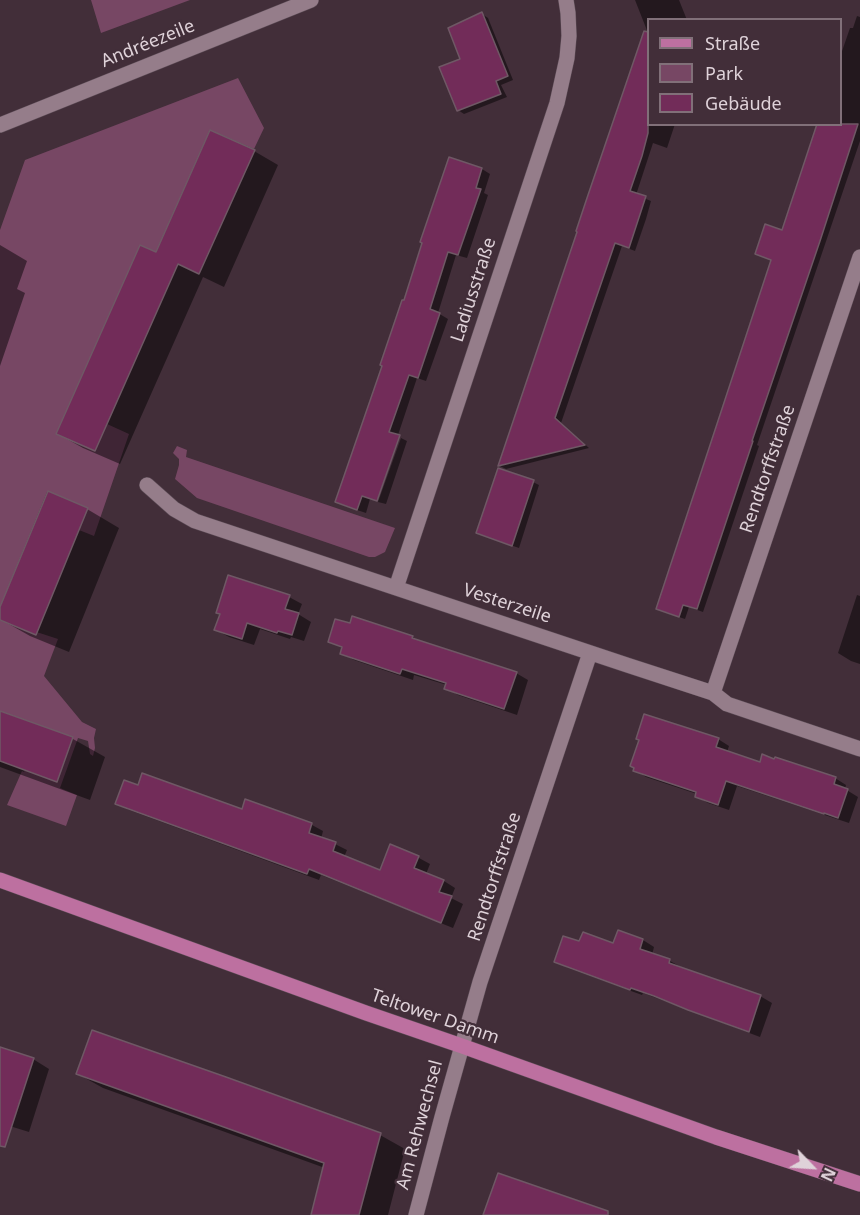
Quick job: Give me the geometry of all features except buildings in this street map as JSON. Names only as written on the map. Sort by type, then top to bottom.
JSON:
[{"type":"main road","name":"Teltower Damm","points":[[0,880],[716,1137],[860,1184]]},
{"type":"street","name":"Andréezeile","points":[[0,125],[311,0]]},
{"type":"street","name":"Ladiusstraße","points":[[396,588],[557,103],[567,58],[569,36],[566,0]]},
{"type":"street","name":"Rendtorffstraße","points":[[713,693],[860,257]]},
{"type":"street","name":"Vesterzeile","points":[[147,485],[174,509],[195,521],[713,693],[727,705],[860,749]]},
{"type":"street","name":"Rendtorffstraße","points":[[462,1046],[480,982],[590,653]]},
{"type":"street","name":"Am Rehwechsel","points":[[416,1215],[462,1046]]},
{"type":"green space","points":[[91,0],[190,0],[101,33]]},
{"type":"green space","points":[[238,78],[264,128],[254,149],[210,130],[156,252],[56,434],[95,451],[107,424],[129,434],[94,536],[79,530],[87,508],[47,492],[0,607],[0,230],[25,160]]},
{"type":"green space","points":[[177,446],[187,450],[186,457],[395,528],[385,552],[369,557],[197,498],[175,479],[179,459],[173,453]]},
{"type":"green space","points":[[0,620],[58,639],[44,676],[82,722],[96,729],[93,756],[90,754],[88,741],[78,738],[60,788],[77,795],[66,826],[7,805],[22,771],[25,770],[57,782],[73,738],[0,711]]}]
